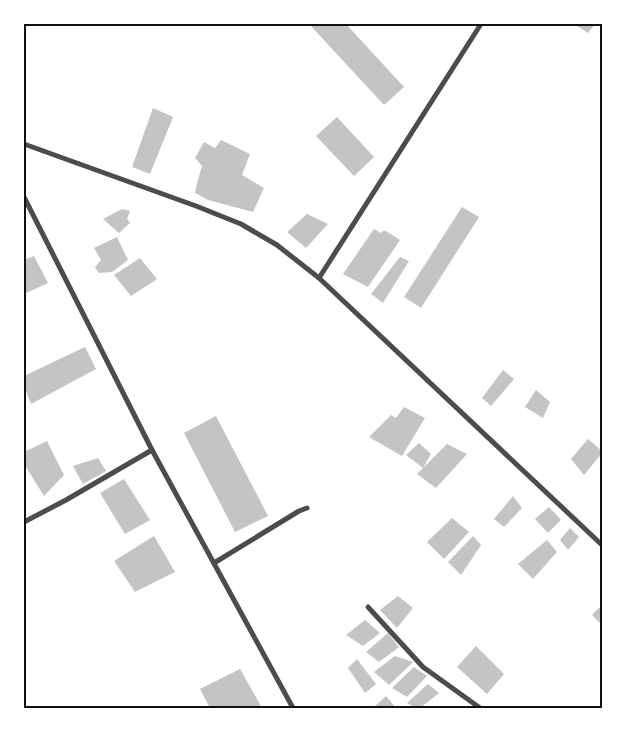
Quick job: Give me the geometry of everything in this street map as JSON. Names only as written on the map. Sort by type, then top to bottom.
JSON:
[{"type":"street","points":[[319,278],[481,24]]},
{"type":"street","points":[[24,144],[196,206],[241,224],[277,245],[319,278],[602,544]]},
{"type":"street","points":[[24,197],[152,450],[293,708]]},
{"type":"street","points":[[24,522],[152,450]]},
{"type":"street","points":[[214,563],[307,508]]},
{"type":"street","points":[[368,607],[423,667],[480,708]]},
{"type":"building","points":[[311,24],[346,24],[404,87],[384,105]]},
{"type":"building","points":[[574,24],[595,24],[588,33]]},
{"type":"building","points":[[153,108],[173,117],[150,174],[132,167]]},
{"type":"building","points":[[337,117],[374,157],[354,176],[316,136]]},
{"type":"building","points":[[221,140],[250,154],[242,175],[264,188],[253,212],[208,200],[195,193],[202,166],[195,158],[204,142],[215,148]]},
{"type":"building","points":[[462,207],[479,217],[421,308],[404,297]]},
{"type":"building","points":[[122,209],[130,211],[127,219],[130,223],[119,233],[103,219]]},
{"type":"building","points":[[307,214],[328,224],[306,248],[287,232]]},
{"type":"building","points":[[374,229],[381,233],[384,230],[400,240],[368,287],[343,274]]},
{"type":"building","points":[[117,237],[128,260],[112,272],[99,273],[95,267],[101,260],[94,248]]},
{"type":"building","points":[[34,256],[48,283],[24,294],[24,260]]},
{"type":"building","points":[[400,257],[409,261],[383,303],[371,294]]},
{"type":"building","points":[[140,258],[157,279],[131,296],[114,275]]},
{"type":"building","points":[[85,347],[96,369],[31,404],[24,386],[24,376]]},
{"type":"building","points":[[503,370],[514,379],[491,406],[482,398]]},
{"type":"building","points":[[536,390],[550,402],[543,418],[525,407]]},
{"type":"building","points":[[404,407],[425,418],[402,456],[369,437],[391,415],[396,418]]},
{"type":"building","points":[[216,416],[268,516],[235,532],[184,433]]},
{"type":"building","points":[[588,439],[602,453],[584,475],[571,459]]},
{"type":"building","points":[[47,441],[64,475],[44,496],[24,464],[24,452]]},
{"type":"building","points":[[419,443],[431,454],[423,468],[406,455]]},
{"type":"building","points":[[447,444],[467,454],[436,488],[417,474]]},
{"type":"building","points":[[98,458],[106,471],[83,484],[73,466]]},
{"type":"building","points":[[124,479],[150,520],[125,534],[100,493]]},
{"type":"building","points":[[513,496],[522,508],[504,527],[494,519]]},
{"type":"building","points":[[549,507],[561,520],[548,533],[535,519]]},
{"type":"building","points":[[452,518],[469,532],[444,559],[427,542]]},
{"type":"building","points":[[570,528],[579,537],[568,550],[560,540]]},
{"type":"building","points":[[154,536],[175,572],[135,592],[114,561]]},
{"type":"building","points":[[473,536],[481,545],[461,575],[448,562]]},
{"type":"building","points":[[547,540],[557,552],[533,579],[518,564]]},
{"type":"building","points":[[398,596],[413,608],[397,628],[380,610]]},
{"type":"building","points":[[602,605],[602,625],[592,615]]},
{"type":"building","points":[[365,620],[380,633],[363,646],[346,635]]},
{"type":"building","points":[[388,633],[399,647],[379,662],[366,652]]},
{"type":"building","points":[[476,646],[504,674],[487,694],[457,667]]},
{"type":"building","points":[[395,656],[413,662],[389,685],[374,672]]},
{"type":"building","points":[[357,659],[376,684],[365,693],[348,668]]},
{"type":"building","points":[[414,667],[427,676],[407,697],[392,688]]},
{"type":"building","points":[[240,669],[262,708],[210,708],[200,689]]},
{"type":"building","points":[[428,684],[439,693],[420,708],[407,703]]},
{"type":"building","points":[[386,696],[396,708],[373,708]]}]
